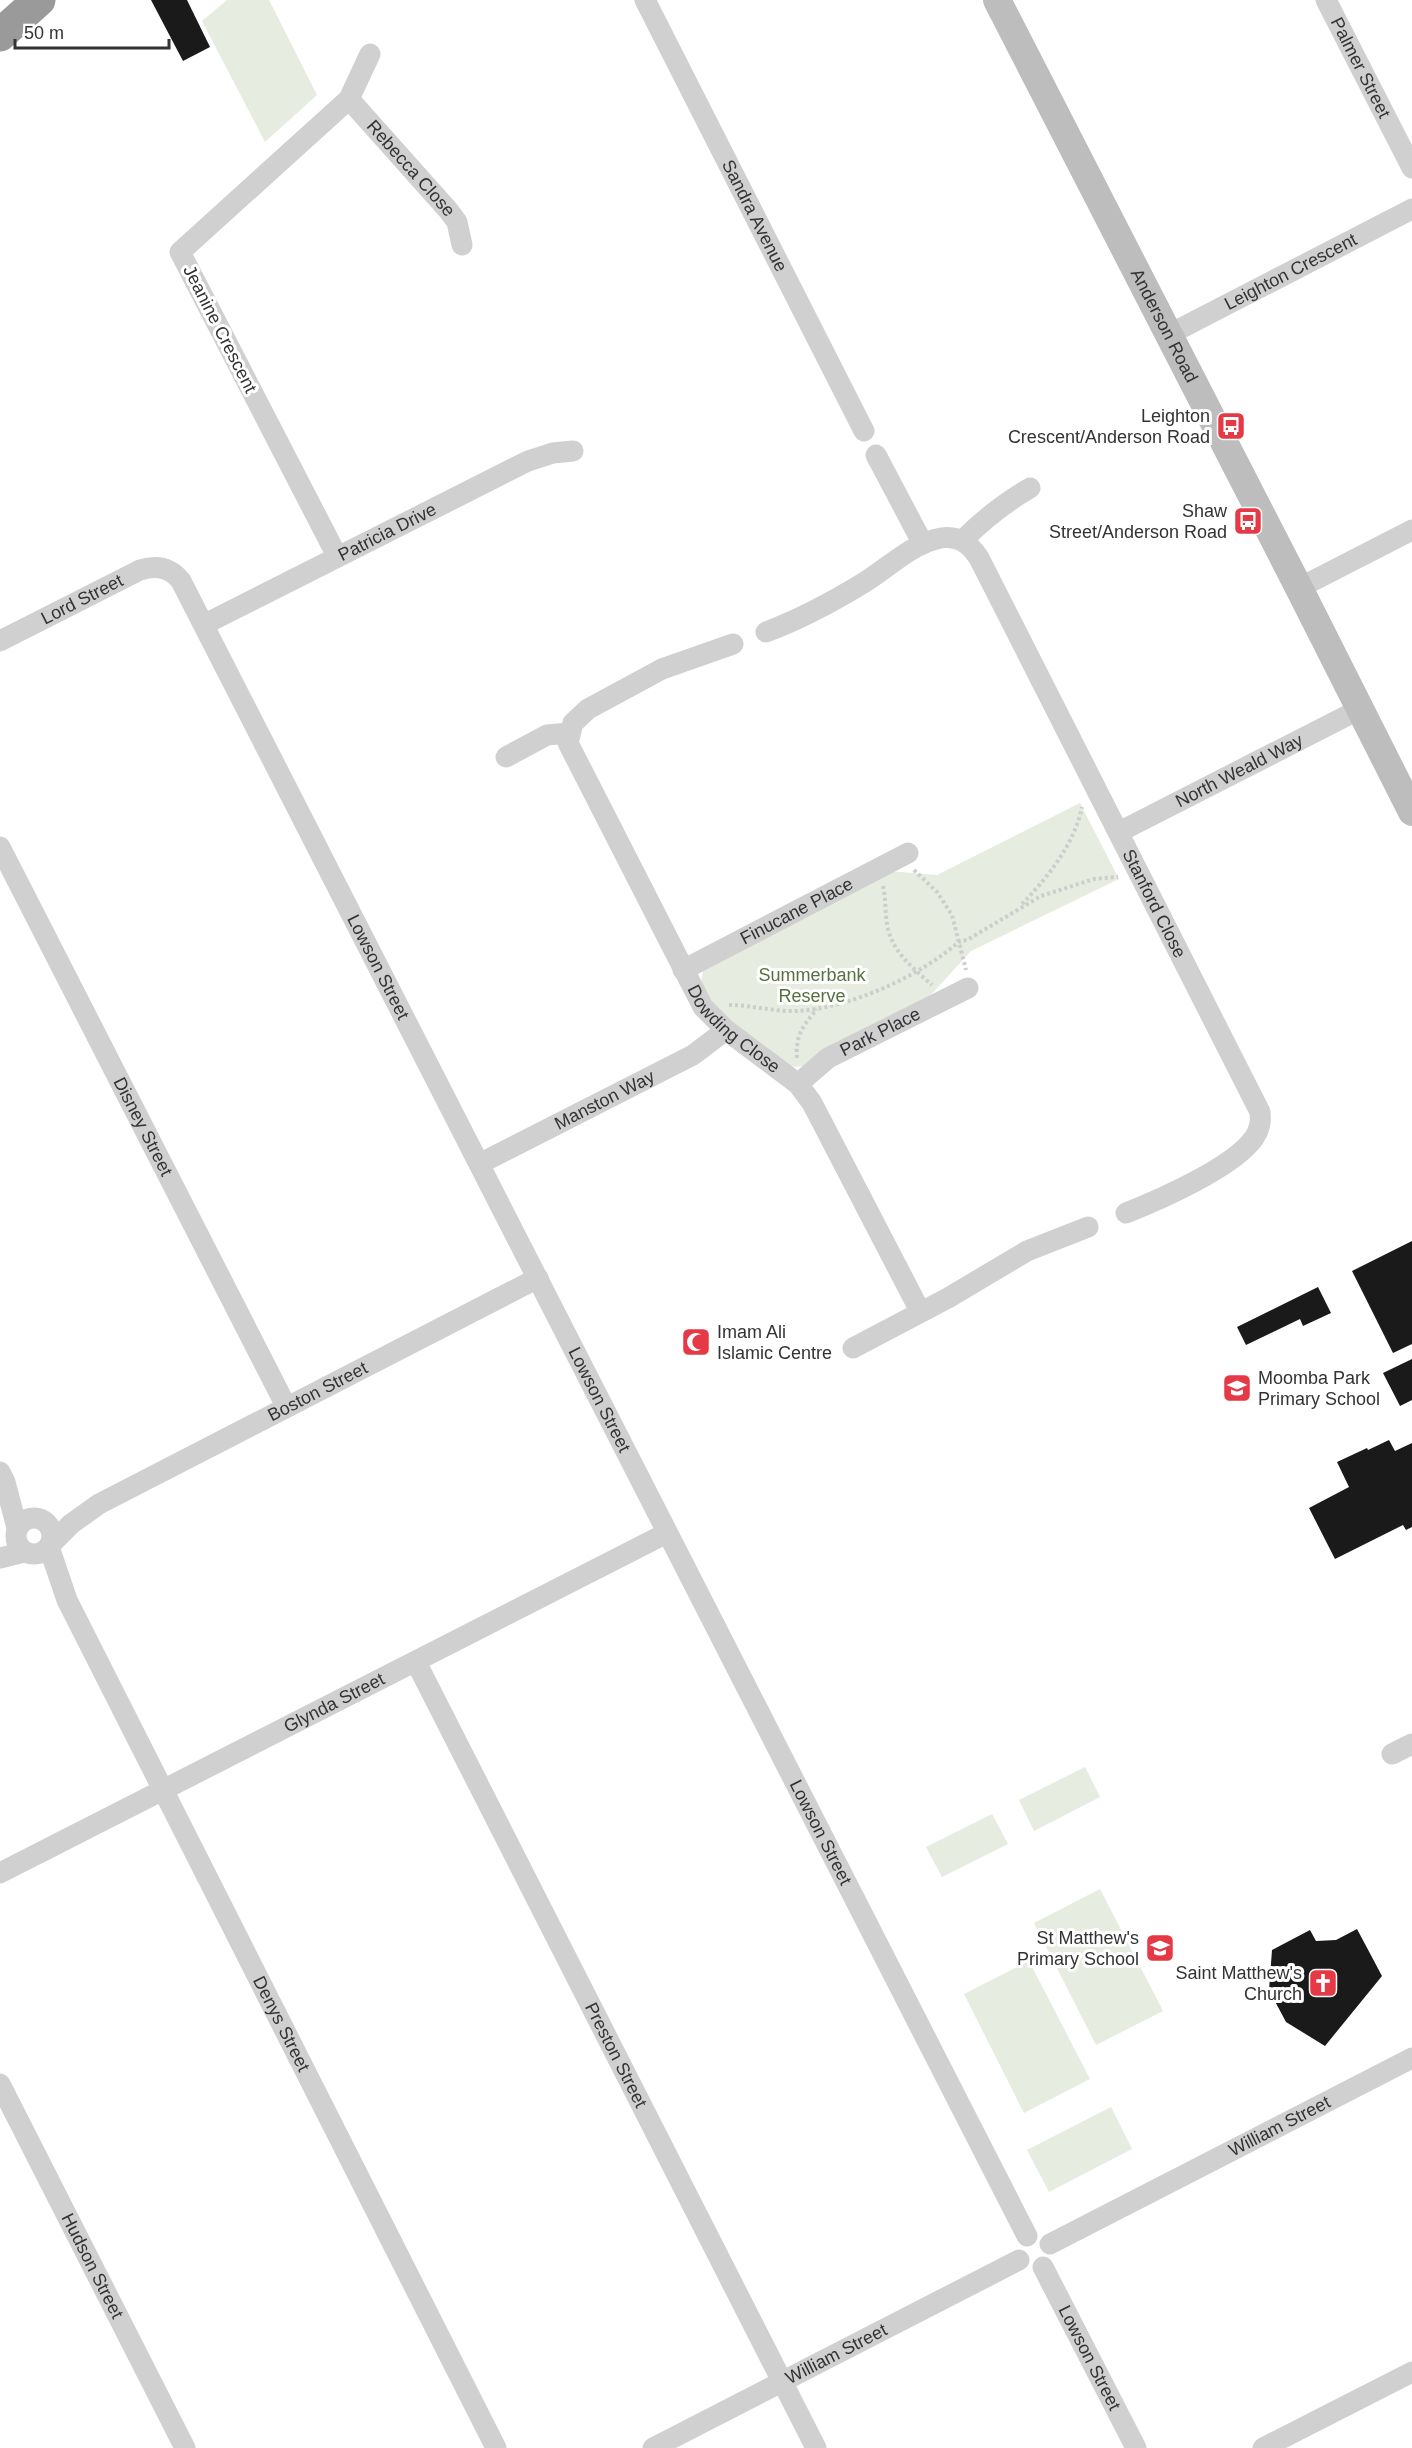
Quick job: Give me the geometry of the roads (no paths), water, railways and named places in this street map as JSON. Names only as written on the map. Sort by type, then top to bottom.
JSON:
[{"type":"highway","points":[[0,35],[39,0]]},
{"type":"street","name":"Sandra Avenue","points":[[645,0],[864,430]]},
{"type":"street","name":"Anderson Road","points":[[997,0],[1412,812]]},
{"type":"street","name":"Palmer Street","points":[[1326,0],[1412,168]]},
{"type":"street","name":"Jeanine Crescent","points":[[337,556],[180,252],[349,99],[370,54]]},
{"type":"street","name":"Rebecca Close","points":[[349,99],[448,210],[456,222],[462,245]]},
{"type":"street","name":"Leighton Crescent","points":[[1168,335],[1412,209]]},
{"type":"street","name":"Patricia Drive","points":[[205,624],[528,460],[553,453],[573,451]]},
{"type":"street","points":[[876,455],[923,544]]},
{"type":"street","points":[[766,632],[786,625],[837,598],[923,544],[942,538],[963,540],[984,518],[1006,501],[1030,488]]},
{"type":"street","points":[[1299,588],[1412,530]]},
{"type":"street","name":"Stanford Close","points":[[963,540],[979,558],[1255,1097],[1260,1112],[1261,1124],[1255,1137],[1246,1147],[1210,1173],[1126,1213]]},
{"type":"street","name":"Lowson Street","points":[[165,568],[174,572],[181,581],[205,624],[1027,2236]]},
{"type":"street","name":"Lord Street","points":[[0,641],[140,570],[165,568]]},
{"type":"street","points":[[506,757],[547,735],[569,733],[579,716],[630,685],[662,669],[733,644]]},
{"type":"street","name":"North Weald Way","points":[[1119,832],[1360,709]]},
{"type":"street","name":"Dowding Close","points":[[569,733],[571,752],[703,1007],[726,1030],[798,1084],[812,1103],[920,1311]]},
{"type":"street","name":"Disney Street","points":[[0,847],[8,882],[286,1406]]},
{"type":"street","name":"Finucane Place","points":[[682,970],[905,854]]},
{"type":"street","name":"Park Place","points":[[798,1084],[828,1058],[968,988]]},
{"type":"street","name":"Manston Way","points":[[479,1164],[693,1055],[726,1030]]},
{"type":"street","points":[[853,1348],[1027,1251],[1088,1227]]},
{"type":"street","name":"Boston Street","points":[[50,1546],[71,1524],[99,1504],[538,1278]]},
{"type":"street","points":[[0,1558],[26,1552],[39,1554],[50,1546],[51,1529],[21,1502],[3,1477]]},
{"type":"street","points":[[3,1477],[11,1535],[26,1552]]},
{"type":"street","name":"Boston Street","points":[[42,1520],[99,1504]]},
{"type":"street","points":[[11,1535],[24,1520],[35,1518],[42,1520]]},
{"type":"street","name":"Glynda Street","points":[[0,1873],[667,1533]]},
{"type":"street","name":"Denys Street","points":[[50,1546],[67,1600],[496,2448]]},
{"type":"street","name":"Denys Street","points":[[26,1552],[67,1600]]},
{"type":"street","name":"Preston Street","points":[[416,1662],[816,2448]]},
{"type":"street","points":[[1392,1754],[1412,1744]]},
{"type":"street","name":"William Street","points":[[1050,2244],[1412,2058]]},
{"type":"street","name":"Hudson Street","points":[[0,2084],[185,2448]]},
{"type":"street","points":[[1038,2235],[1050,2244],[1052,2254],[1043,2267],[1032,2269],[1019,2260],[1019,2244],[1027,2236],[1038,2235]]},
{"type":"street","name":"William Street","points":[[653,2448],[1019,2260]]},
{"type":"street","name":"Lowson Street","points":[[1043,2267],[1136,2448]]},
{"type":"street","points":[[1263,2448],[1412,2372]]},
{"type":"place","name":"Leighton Crescent/Anderson Road","points":[[1231,426]]},
{"type":"place","name":"Shaw Street/Anderson Road","points":[[1248,521]]},
{"type":"place","name":"Imam Ali Islamic Centre","points":[[696,1342]]},
{"type":"place","name":"Moomba Park Primary School","points":[[1237,1388]]},
{"type":"place","name":"St Matthew's Primary School","points":[[1160,1948]]},
{"type":"place","name":"Saint Matthew's Church","points":[[1323,1983]]},
{"type":"park label","name":"Summerbank Reserve","points":[[812,985]]}]
